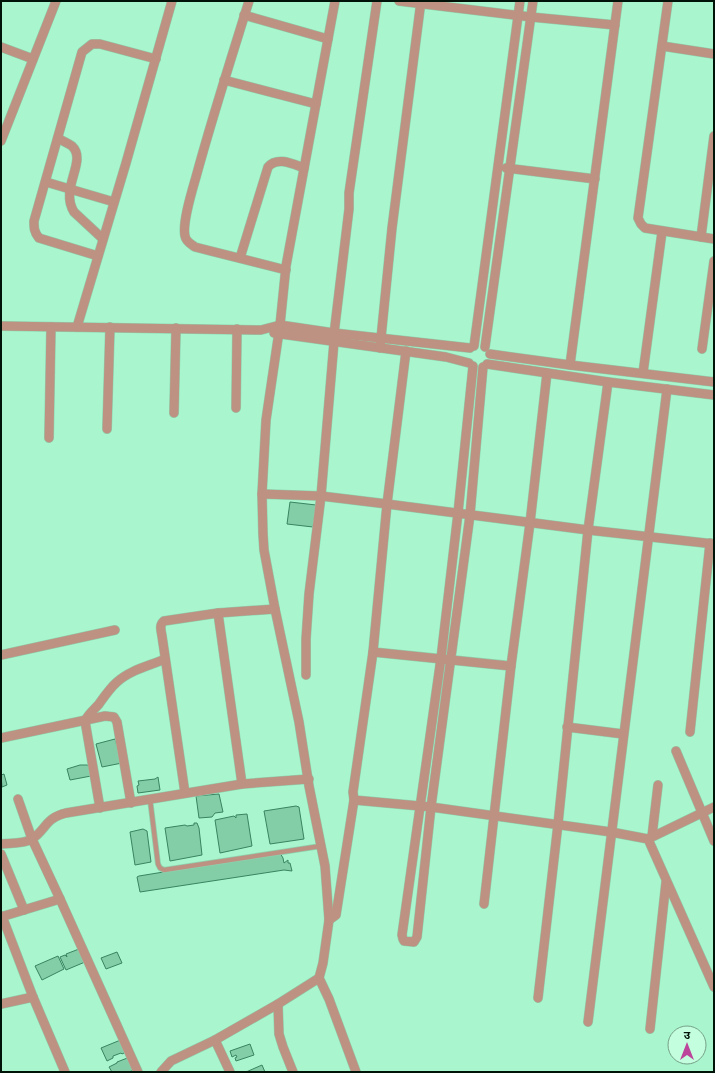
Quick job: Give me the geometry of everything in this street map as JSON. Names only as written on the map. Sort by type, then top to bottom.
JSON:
[{"type":"street","points":[[1,141],[56,1]]},
{"type":"street","points":[[77,327],[172,1]]},
{"type":"street","points":[[249,1],[224,80],[188,206],[184,232],[185,238],[195,247],[286,270]]},
{"type":"street","points":[[335,1],[286,270],[279,335],[266,420],[262,494],[264,550],[274,609],[299,722],[308,779],[325,866],[328,920],[319,978],[329,999],[356,1072]]},
{"type":"street","points":[[306,675],[306,639],[309,594],[321,496],[334,338],[349,209],[349,193],[377,1]]},
{"type":"street","points":[[399,1],[421,2],[531,17],[615,25]]},
{"type":"street","points":[[520,1],[472,347],[467,356],[471,365],[458,513],[441,658],[419,805],[402,935],[403,939],[414,942],[418,936],[431,807],[470,515],[485,366],[489,361],[487,350],[533,1]]},
{"type":"street","points":[[570,365],[618,1]]},
{"type":"street","points":[[668,1],[638,218],[640,224],[644,228],[714,239]]},
{"type":"street","points":[[380,348],[392,228],[421,2]]},
{"type":"street","points":[[244,15],[328,39]]},
{"type":"street","points":[[98,256],[39,238],[34,228],[34,221],[82,52],[92,44],[100,44],[156,59]]},
{"type":"street","points":[[662,46],[714,54]]},
{"type":"street","points":[[1,47],[33,59]]},
{"type":"street","points":[[224,80],[316,104]]},
{"type":"street","points":[[701,237],[714,136]]},
{"type":"street","points":[[58,138],[72,146],[77,156],[77,163],[69,190],[69,201],[74,212],[103,239]]},
{"type":"street","points":[[240,258],[268,167],[272,162],[278,161],[304,168]]},
{"type":"street","points":[[498,168],[595,179]]},
{"type":"street","points":[[46,182],[114,202]]},
{"type":"street","points":[[643,373],[662,232]]},
{"type":"street","points":[[702,349],[714,260]]},
{"type":"street","points":[[261,330],[280,325],[380,348],[446,357],[477,368],[485,366],[547,373],[714,395]]},
{"type":"street","points":[[1,326],[237,329],[261,330],[279,335],[334,338],[381,338],[472,347],[478,345],[487,350],[570,365],[714,382]]},
{"type":"street","points":[[49,438],[51,327]]},
{"type":"street","points":[[107,429],[110,327]]},
{"type":"street","points":[[174,413],[176,328]]},
{"type":"street","points":[[236,408],[237,329]]},
{"type":"street","points":[[328,920],[336,915],[354,800],[373,652],[387,504],[406,351]]},
{"type":"street","points":[[484,904],[511,666],[530,523],[547,373]]},
{"type":"street","points":[[538,998],[558,824],[588,530],[608,382]]},
{"type":"street","points":[[588,1022],[647,536],[667,389]]},
{"type":"street","points":[[262,494],[321,496],[530,523],[712,544],[690,732]]},
{"type":"street","points":[[185,793],[160,627],[161,623],[164,621],[218,613],[274,609]]},
{"type":"street","points":[[218,613],[242,784]]},
{"type":"street","points":[[1,655],[115,630]]},
{"type":"street","points":[[373,652],[511,666]]},
{"type":"street","points":[[100,808],[85,721],[90,712],[96,708],[117,682],[126,675],[165,659]]},
{"type":"street","points":[[1,738],[109,716],[114,717],[117,722],[131,803]]},
{"type":"street","points":[[567,727],[623,734]]},
{"type":"street","points":[[676,751],[714,841]]},
{"type":"street","points":[[1,844],[32,839],[52,817],[59,814],[242,784],[308,779]]},
{"type":"street","points":[[658,784],[650,837],[667,880],[711,974],[714,987]]},
{"type":"street","points":[[18,799],[32,839],[138,1072]]},
{"type":"street","points":[[354,800],[419,805],[650,837],[714,807]]},
{"type":"street","points":[[1,854],[24,910]]},
{"type":"street","points":[[650,1029],[667,880]]},
{"type":"street","points":[[60,898],[2,917],[33,997],[65,1072]]},
{"type":"street","points":[[161,1072],[171,1061],[215,1040],[278,1004],[319,978]]},
{"type":"street","points":[[1,1004],[33,997]]},
{"type":"street","points":[[278,1004],[279,1034],[293,1072]]},
{"type":"street","points":[[215,1040],[230,1072]]},
{"type":"lane","points":[[150,799],[158,864],[160,868],[164,870],[321,846]]},
{"type":"building","points":[[290,502],[316,505],[313,527],[287,524]]},
{"type":"building","points":[[115,739],[122,763],[102,767],[96,744]]},
{"type":"building","points":[[80,765],[88,765],[91,776],[70,780],[67,769]]},
{"type":"building","points":[[4,774],[7,785],[2,787],[1,775]]},
{"type":"building","points":[[158,777],[160,790],[138,793],[138,781],[155,779]]},
{"type":"building","points":[[219,794],[223,812],[215,813],[212,817],[199,818],[196,796]]},
{"type":"building","points":[[296,806],[299,807],[304,839],[270,844],[264,811]]},
{"type":"building","points":[[247,814],[252,846],[220,853],[215,820],[234,816],[236,818],[236,815]]},
{"type":"building","points":[[194,823],[197,823],[199,828],[202,855],[170,861],[165,828],[194,825]]},
{"type":"building","points":[[143,829],[147,831],[151,862],[135,865],[130,832]]},
{"type":"building","points":[[280,853],[284,863],[288,860],[288,863],[290,863],[292,871],[284,870],[140,892],[137,877],[139,876]]},
{"type":"building","points":[[79,949],[85,962],[66,970],[60,957],[65,955],[67,957],[66,954]]},
{"type":"building","points":[[117,952],[122,963],[106,969],[101,958]]},
{"type":"building","points":[[58,956],[64,969],[42,980],[35,966]]},
{"type":"building","points":[[123,1039],[126,1052],[113,1056],[113,1058],[107,1061],[101,1048]]},
{"type":"building","points":[[250,1044],[254,1055],[236,1061],[236,1055],[232,1057],[230,1051]]},
{"type":"building","points":[[130,1057],[134,1070],[129,1072],[112,1072],[109,1067]]},
{"type":"building","points":[[262,1065],[265,1072],[246,1072]]}]
